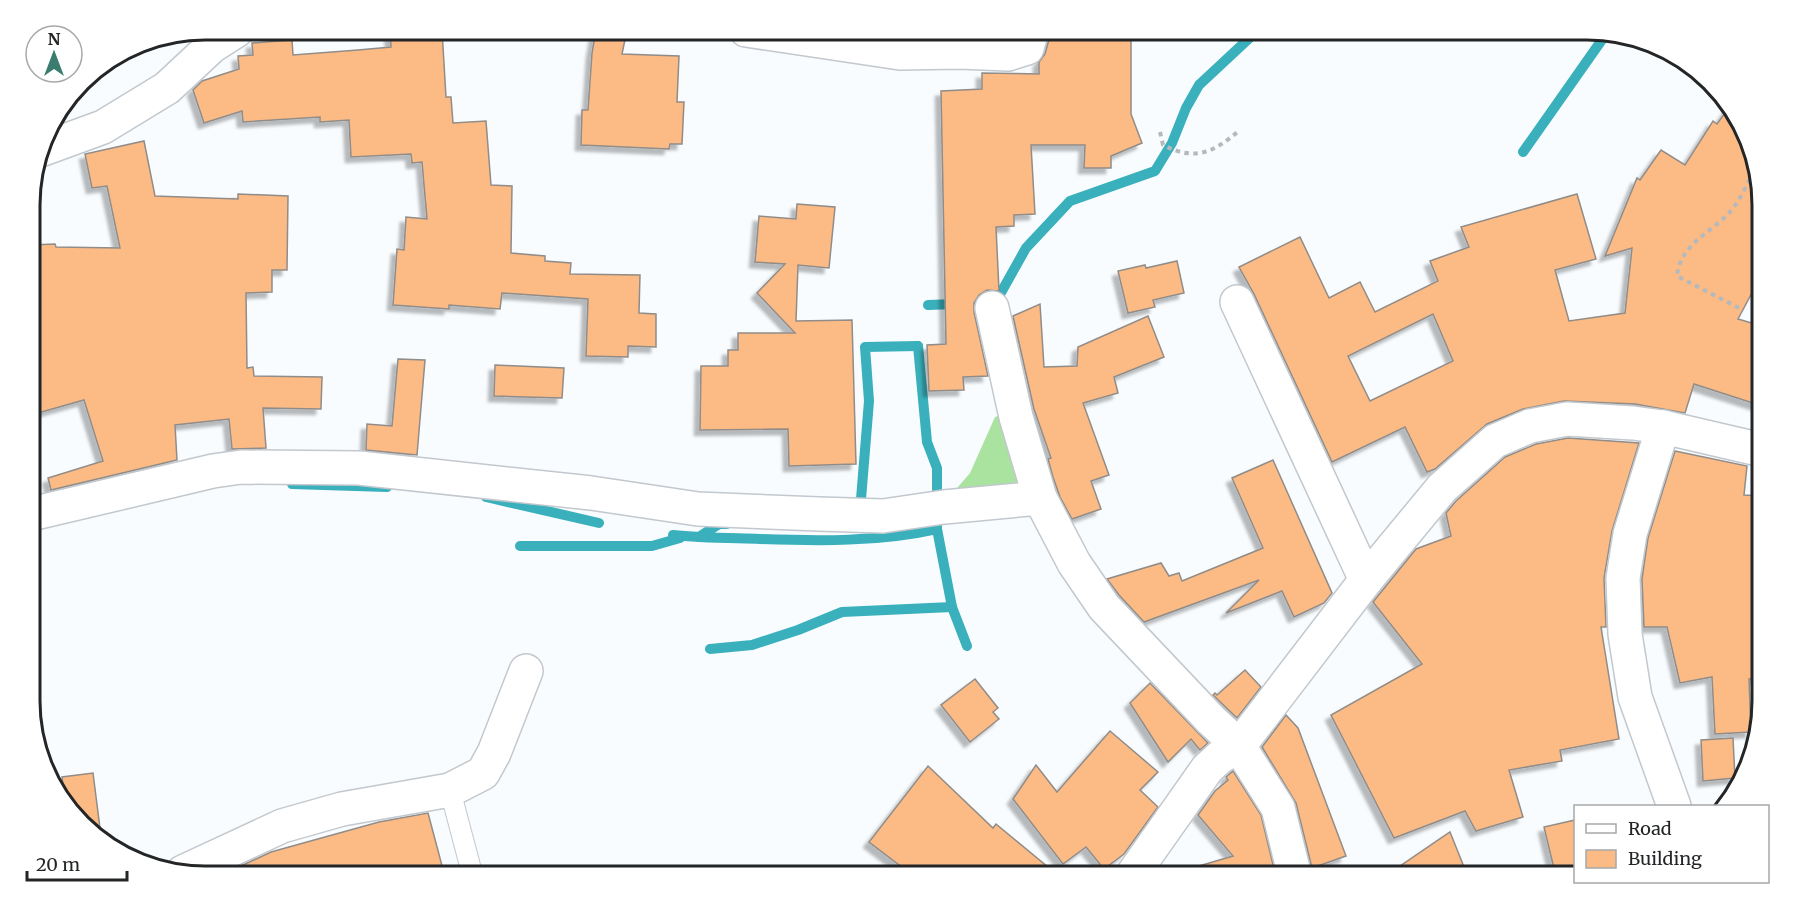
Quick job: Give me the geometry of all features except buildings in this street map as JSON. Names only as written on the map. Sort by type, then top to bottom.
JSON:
[{"type":"street","points":[[52,146],[103,127],[166,88],[221,40]]},
{"type":"street","points":[[813,40],[900,53],[1008,54],[1027,48],[1029,40]]},
{"type":"street","points":[[1237,302],[1366,580]]},
{"type":"street","points":[[992,308],[1016,417],[1040,498],[1074,563],[1104,606],[1239,746],[1278,808],[1293,866]]},
{"type":"street","points":[[1139,866],[1207,770],[1220,757],[1239,746],[1366,580],[1442,488],[1495,441],[1530,426],[1567,419],[1664,427],[1752,448]]},
{"type":"street","points":[[1664,427],[1630,534],[1623,578],[1624,634],[1635,697],[1673,805]]},
{"type":"street","points":[[40,512],[213,471],[241,467],[359,468],[600,494],[698,509],[883,516],[945,507],[1040,498]]},
{"type":"street","points":[[197,866],[282,826],[342,809],[450,790],[483,773],[494,753],[526,671]]},
{"type":"lane","points":[[450,790],[470,866]]},
{"type":"path","points":[[1160,132],[1163,145],[1179,153],[1201,154],[1222,144],[1240,130]]},
{"type":"path","points":[[1738,308],[1677,276],[1678,265],[1690,246],[1730,212],[1750,179]]},
{"type":"green space","points":[[1004,414],[1023,487],[952,494],[970,473],[995,417]]},
{"type":"waterway","points":[[928,305],[982,303],[998,298],[1026,248],[1070,201],[1155,171],[1172,143],[1186,108],[1199,85],[1247,40]]},
{"type":"waterway","points":[[1523,152],[1601,41]]},
{"type":"waterway","points":[[918,346],[927,442],[937,468],[937,529],[952,607],[967,646]]},
{"type":"waterway","points":[[855,511],[861,499],[869,401],[865,347],[918,346]]},
{"type":"waterway","points":[[292,484],[387,487]]},
{"type":"waterway","points":[[486,497],[599,523]]},
{"type":"waterway","points":[[699,537],[719,524],[727,524]]},
{"type":"waterway","points":[[673,535],[827,540],[893,536],[937,529]]},
{"type":"waterway","points":[[520,546],[652,546],[680,538]]},
{"type":"waterway","points":[[710,649],[752,645],[842,612],[952,607]]}]
